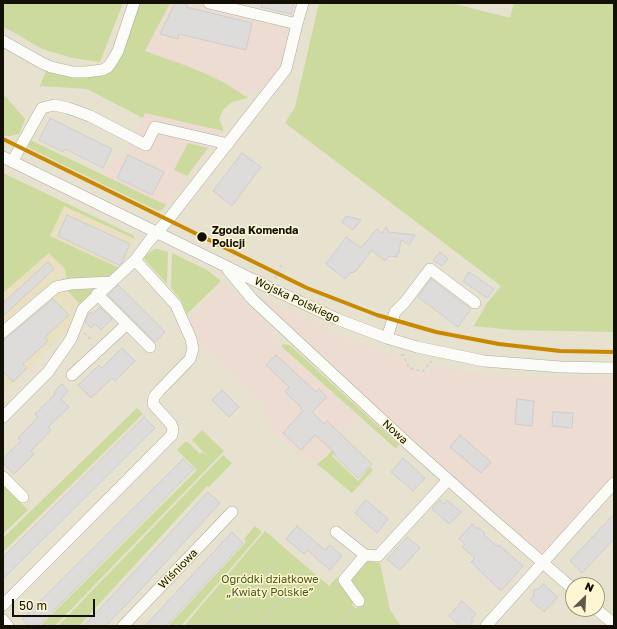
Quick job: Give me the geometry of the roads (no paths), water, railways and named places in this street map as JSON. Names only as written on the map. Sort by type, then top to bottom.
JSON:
[{"type":"street","points":[[3,41],[51,67],[73,72],[102,70],[108,67],[118,51],[134,3]]},
{"type":"street","points":[[209,3],[297,24]]},
{"type":"street","points":[[3,417],[48,372],[70,338],[83,309],[135,260],[286,69],[303,3]]},
{"type":"street","points":[[8,160],[42,108],[54,105],[68,108],[90,116],[146,145],[155,127],[228,144]]},
{"type":"street","name":"Wojska Polskiego","points":[[8,160],[225,267],[337,319],[387,338],[431,350],[484,360],[561,367],[614,368]]},
{"type":"street","points":[[3,605],[172,435],[172,424],[153,404],[154,398],[190,359],[194,349],[176,305],[135,260]]},
{"type":"street","name":"Nowa","points":[[225,267],[252,299],[448,480],[565,582]]},
{"type":"street","points":[[387,338],[395,312],[405,302],[430,269],[475,303]]},
{"type":"street","points":[[3,332],[56,287],[71,284],[110,282]]},
{"type":"street","points":[[98,294],[150,347]]},
{"type":"street","points":[[72,375],[127,324]]},
{"type":"street","points":[[3,477],[23,498]]},
{"type":"street","points":[[336,532],[365,555],[378,556],[448,480]]},
{"type":"street","points":[[486,626],[614,483]]},
{"type":"street","name":"Wiśniowa","points":[[124,626],[232,512]]},
{"type":"street","points":[[359,601],[344,580],[365,555]]},
{"type":"street","points":[[605,616],[614,624]]},
{"type":"street","points":[[3,620],[8,626]]},
{"type":"place","name":"Zgoda Komenda Policji","points":[[202,237]]},
{"type":"park label","name":"Ogródki działkowe „Kwiaty Polskie”","points":[[270,586]]}]
